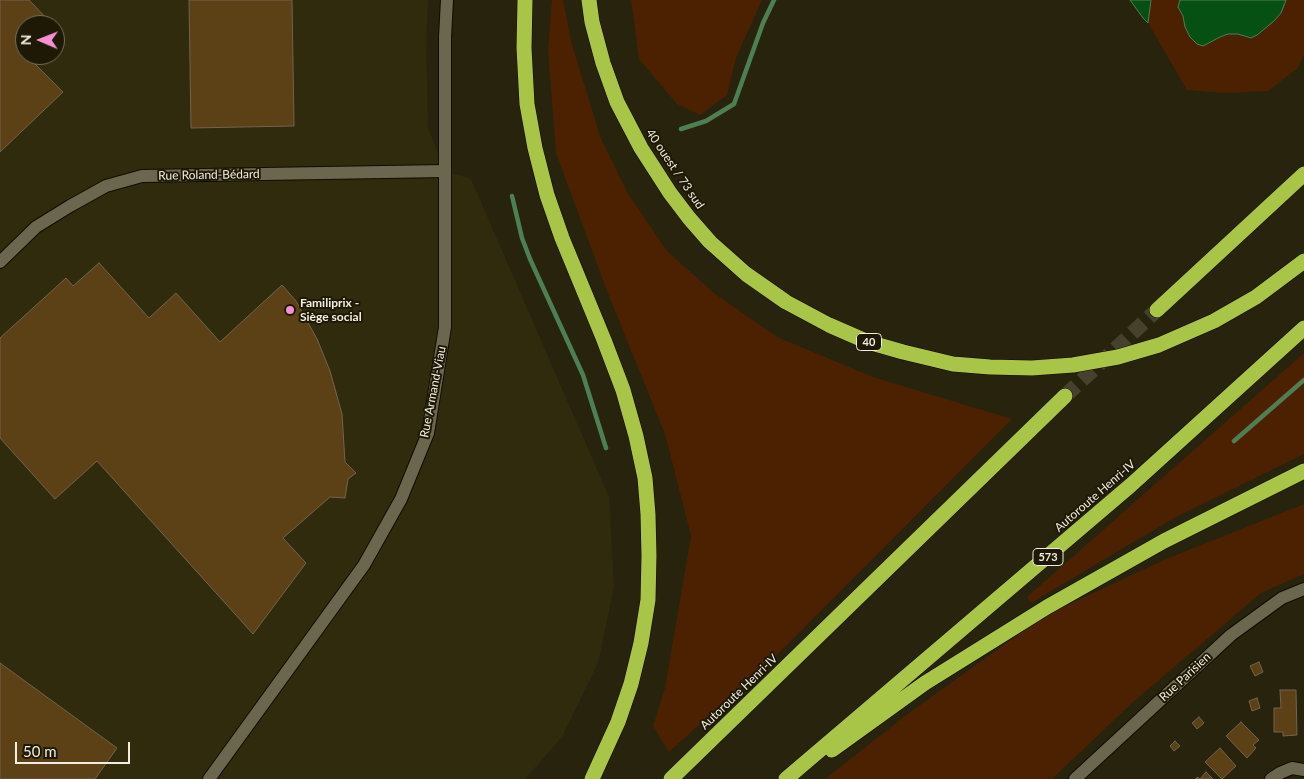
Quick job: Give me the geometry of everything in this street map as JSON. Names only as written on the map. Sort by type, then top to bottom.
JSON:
[{"type":"highway","points":[[525,0],[524,48],[527,104],[535,148],[547,195],[562,238],[604,340],[622,390],[636,436],[644,478],[648,514],[648,600],[641,643],[629,692],[607,748],[592,779]]},
{"type":"highway","name":"40 ouest / 73 sud","points":[[589,0],[592,22],[603,64],[617,102],[641,148],[688,218],[710,242],[746,274],[786,302],[828,325],[868,342],[953,364],[1032,368],[1082,363],[1159,345],[1214,321],[1256,296],[1304,261]]},
{"type":"highway","points":[[1156,310],[1304,174]]},
{"type":"highway","name":"Autoroute Henri-IV","points":[[786,779],[1131,485],[1304,328]]},
{"type":"highway","name":"Autoroute Henri-IV","points":[[671,779],[1065,396]]},
{"type":"highway","points":[[793,779],[926,683],[1039,612],[1164,541],[1304,471]]},
{"type":"street","name":"Rue Armand-Viau","points":[[209,779],[364,565],[401,498],[428,433],[445,327],[445,38],[448,0]]},
{"type":"street","name":"Rue Roland-Bédard","points":[[0,262],[36,227],[70,206],[106,186],[142,176],[445,171]]},
{"type":"street","name":"Rue Parisien","points":[[1076,779],[1231,635],[1282,598],[1304,589]]},
{"type":"street","points":[[1271,779],[1292,768],[1304,770]]},
{"type":"shaded area","points":[[0,0],[428,0],[426,39],[428,128],[445,171],[471,179],[609,497],[614,587],[598,663],[562,737],[525,779],[0,779]]},
{"type":"shaded area","points":[[552,0],[563,0],[571,41],[600,136],[627,192],[667,251],[714,293],[777,337],[873,377],[1012,419],[781,651],[669,752],[653,726],[665,688],[691,536],[665,434],[607,291],[556,153],[548,50]]},
{"type":"shaded area","points":[[631,0],[762,0],[736,58],[727,95],[700,115],[677,104],[639,59]]},
{"type":"shaded area","points":[[1130,0],[1151,0],[1148,23],[1143,18]]},
{"type":"shaded area","points":[[1151,0],[1304,0],[1304,54],[1298,68],[1268,91],[1227,93],[1187,90],[1148,23]]},
{"type":"shaded area","points":[[1180,0],[1286,0],[1281,13],[1257,35],[1251,38],[1238,34],[1228,34],[1203,46],[1197,44],[1190,37],[1185,27],[1183,16],[1178,7]]},
{"type":"shaded area","points":[[1304,353],[1304,454],[1174,518],[1031,603],[1027,597]]},
{"type":"shaded area","points":[[1304,504],[1304,574],[1261,593],[1132,703],[1052,779],[825,779],[905,716],[1044,616],[1166,559]]},
{"type":"building","points":[[0,0],[29,0],[43,15],[15,15],[15,65],[36,65],[63,92],[0,152]]},
{"type":"building","points":[[189,0],[292,0],[294,126],[191,128]]},
{"type":"building","points":[[99,263],[149,318],[176,293],[220,342],[282,285],[296,301],[317,339],[330,371],[342,414],[345,462],[356,473],[348,479],[345,498],[330,497],[283,538],[306,563],[253,634],[97,461],[55,499],[0,438],[0,338],[66,278],[73,286]]},
{"type":"building","points":[[1259,662],[1263,672],[1255,676],[1250,666]]},
{"type":"building","points":[[0,663],[117,748],[95,779],[0,779]]},
{"type":"building","points":[[1280,690],[1296,690],[1297,735],[1283,736],[1283,732],[1274,732],[1274,708],[1281,708]]},
{"type":"building","points":[[1257,698],[1260,708],[1252,711],[1249,701]]},
{"type":"building","points":[[1199,717],[1204,723],[1197,729],[1192,723]]},
{"type":"building","points":[[1241,722],[1259,740],[1253,745],[1256,748],[1247,758],[1226,736]]},
{"type":"building","points":[[1175,741],[1180,746],[1174,751],[1170,746]]},
{"type":"building","points":[[1220,748],[1236,766],[1222,779],[1205,762]]},
{"type":"building","points":[[1206,772],[1213,779],[1200,779]]},
{"type":"waterway","points":[[681,129],[706,121],[734,104],[763,23],[774,0]]},
{"type":"waterway","points":[[512,196],[522,238],[583,375],[606,448]]},
{"type":"waterway","points":[[1234,441],[1304,380]]},
{"type":"tunnel","points":[[1065,396],[1157,310]]},
{"type":"place","name":"Familiprix - Siège social","points":[[290,310]]}]
